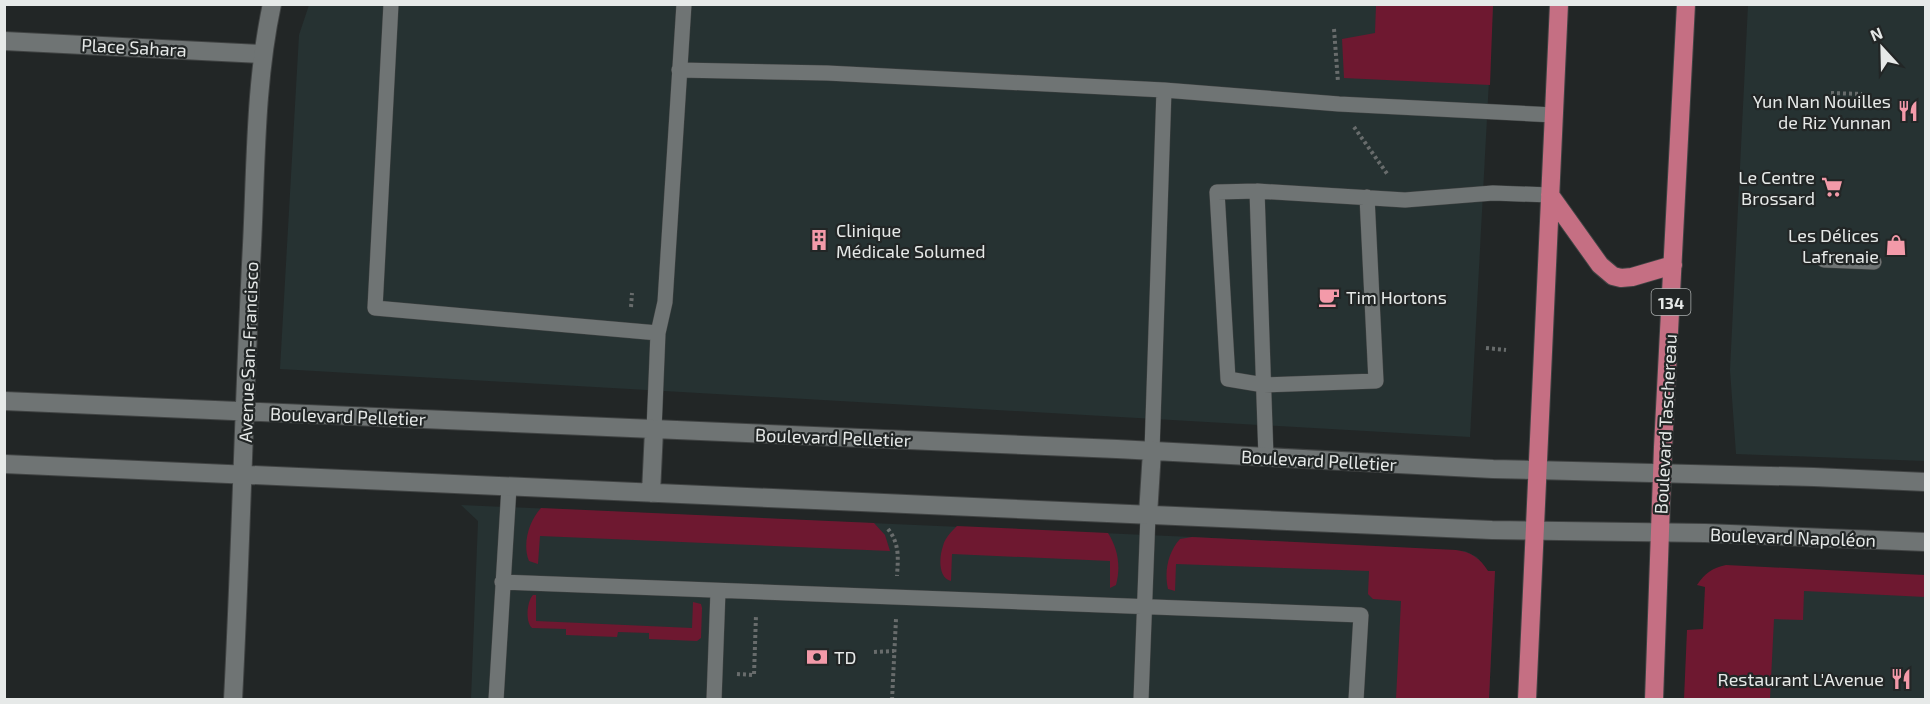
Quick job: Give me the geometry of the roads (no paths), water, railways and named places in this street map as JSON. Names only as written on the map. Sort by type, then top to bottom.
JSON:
[{"type":"main road","points":[[1527,699],[1559,4]]},
{"type":"main road","name":"Boulevard Taschereau","points":[[1654,699],[1662,473],[1686,4]]},
{"type":"main road","points":[[1550,195],[1600,265],[1613,276],[1632,277],[1673,265]]},
{"type":"street","name":"Avenue San-Francisco","points":[[233,699],[258,130],[263,54],[272,4]]},
{"type":"street","name":"Place Sahara","points":[[4,41],[263,54]]},
{"type":"street","name":"Boulevard Pelletier","points":[[4,401],[1537,470],[1662,473]]},
{"type":"street","points":[[651,493],[654,430]]},
{"type":"street","points":[[1148,515],[1152,451]]},
{"type":"street","points":[[4,464],[1148,515],[1534,531],[1660,533]]},
{"type":"street","points":[[1662,473],[1926,482]]},
{"type":"street","name":"Boulevard Napoléon","points":[[1660,533],[1926,542]]},
{"type":"lane","points":[[391,4],[375,308],[658,333]]},
{"type":"lane","points":[[654,430],[658,333],[665,302],[684,4]]},
{"type":"lane","points":[[679,70],[827,73],[1164,90],[1339,104],[1554,115]]},
{"type":"lane","points":[[1152,451],[1164,90]]},
{"type":"lane","points":[[1367,197],[1376,381],[1264,385],[1228,379],[1217,192],[1257,191],[1367,197],[1405,200],[1493,193],[1550,195]]},
{"type":"lane","points":[[1257,191],[1266,457]]},
{"type":"lane","points":[[1824,260],[1874,262]]},
{"type":"lane","points":[[496,699],[509,488]]},
{"type":"lane","points":[[1141,699],[1148,515]]},
{"type":"lane","points":[[502,582],[1360,615],[1356,699]]},
{"type":"lane","points":[[714,699],[718,591]]},
{"type":"place","name":"Yun Nan Nouilles de Riz Yunnan","points":[[1908,111]]},
{"type":"place","name":"Le Centre Brossard","points":[[1832,187]]},
{"type":"place","name":"Clinique Médicale Solumed","points":[[819,240]]},
{"type":"place","name":"Les Délices Lafrenaie","points":[[1896,245]]},
{"type":"place","name":"Tim Hortons","points":[[1329,297]]},
{"type":"place","name":"TD","points":[[817,657]]},
{"type":"place","name":"Restaurant L'Avenue","points":[[1901,679]]}]
